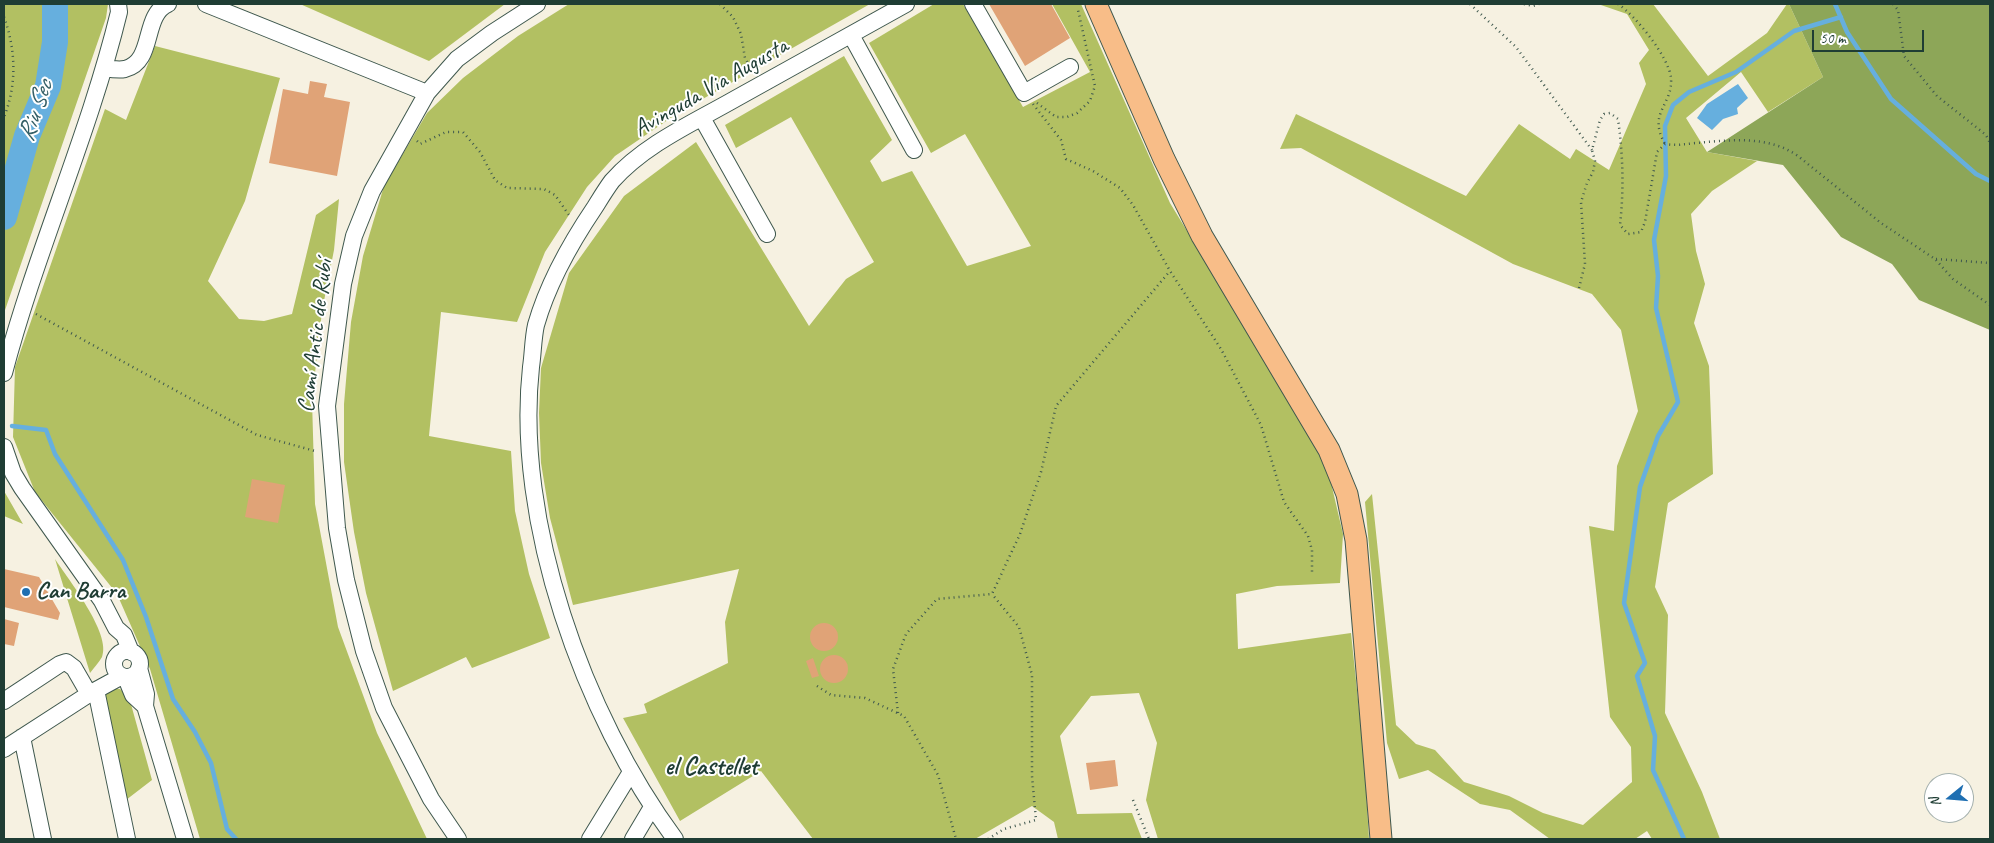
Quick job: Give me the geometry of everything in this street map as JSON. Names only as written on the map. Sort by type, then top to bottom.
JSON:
[{"type":"main road","points":[[1096,4],[1168,168],[1206,244],[1329,450],[1341,475],[1348,501],[1356,547],[1382,839]]},
{"type":"street","points":[[105,68],[119,12],[118,4]]},
{"type":"street","points":[[4,373],[24,307],[105,68],[132,4]]},
{"type":"street","points":[[105,68],[124,69],[134,64],[142,55],[156,15],[168,4]]},
{"type":"street","points":[[206,4],[427,93]]},
{"type":"street","name":"Camí Antic de Rubí","points":[[458,839],[430,799],[384,708],[364,651],[346,580],[337,528],[327,406],[343,284],[354,236],[372,191],[402,133],[427,93],[457,59],[492,32],[537,4]]},
{"type":"street","name":"Avinguda Via Augusta","points":[[675,839],[652,807],[631,772],[597,704],[568,630],[539,518],[530,454],[528,394],[536,327],[554,275],[579,230],[612,181],[652,146],[906,4]]},
{"type":"street","points":[[973,4],[1024,93],[1070,67]]},
{"type":"street","points":[[851,35],[914,150]]},
{"type":"street","points":[[702,118],[767,234]]},
{"type":"street","points":[[4,447],[13,473],[22,488],[102,601],[116,628],[124,635],[125,666],[146,694],[145,706],[185,839]]},
{"type":"street","points":[[4,701],[60,664],[66,662],[74,668],[93,692],[127,839]]},
{"type":"street","points":[[4,749],[93,692],[105,676],[125,666]]},
{"type":"street","points":[[22,737],[43,839]]},
{"type":"street","points":[[590,839],[631,772]]},
{"type":"street","points":[[633,839],[652,807]]},
{"type":"path","points":[[720,4],[733,17],[741,34],[745,58],[760,85]]},
{"type":"path","points":[[1024,93],[1056,116],[1067,117],[1077,113],[1090,101],[1095,86],[1077,4]]},
{"type":"path","points":[[1470,4],[1516,47],[1592,150]]},
{"type":"path","points":[[1524,4],[1533,6],[1538,4]]},
{"type":"path","points":[[1618,4],[1639,24],[1665,62],[1671,77],[1670,88],[1658,118],[1657,126],[1665,144]]},
{"type":"path","points":[[1893,4],[1898,10],[1904,56],[1931,89],[1986,134],[1990,143]]},
{"type":"path","points":[[4,17],[13,55],[13,78],[11,99],[4,117]]},
{"type":"path","points":[[1024,93],[1061,140],[1066,159],[1093,171],[1120,188],[1133,205],[1170,271],[1221,349],[1260,425],[1284,502],[1308,536],[1312,550],[1312,575]]},
{"type":"path","points":[[1579,288],[1585,264],[1581,202],[1586,183],[1593,172],[1592,150],[1600,120],[1604,114],[1610,113],[1618,120],[1623,158],[1620,225],[1628,234],[1634,235],[1640,232],[1645,222],[1657,152],[1665,144]]},
{"type":"path","points":[[402,133],[420,144],[446,132],[463,132],[480,152],[495,180],[507,188],[544,190],[555,195],[579,230]]},
{"type":"path","points":[[1665,144],[1675,146],[1744,140],[1761,141],[1787,148],[1881,223],[1935,259],[1953,279],[1990,305]]},
{"type":"path","points":[[1935,259],[1990,263]]},
{"type":"path","points":[[992,594],[1020,534],[1041,472],[1056,406],[1170,271]]},
{"type":"path","points":[[24,307],[257,434],[331,456]]},
{"type":"path","points":[[898,713],[893,669],[906,634],[937,599],[992,594]]},
{"type":"path","points":[[988,839],[1004,829],[1036,820],[1032,776],[1032,675],[1020,627],[992,594]]},
{"type":"path","points":[[817,686],[831,695],[865,698],[904,716],[938,775],[956,839]]},
{"type":"path","points":[[1133,800],[1149,839]]},
{"type":"green space","points":[[4,4],[108,4],[106,18],[4,313]]},
{"type":"green space","points":[[300,4],[505,4],[429,61]]},
{"type":"green space","points":[[569,4],[870,4],[678,113],[615,156],[587,187],[545,252],[517,322],[441,312],[429,436],[511,451],[515,511],[529,574],[550,638],[472,668],[466,657],[393,691],[366,593],[354,532],[344,462],[344,404],[351,322],[363,256],[384,186],[427,113],[463,78],[518,36]]},
{"type":"green space","points":[[934,4],[963,4],[1023,107],[1090,72],[1052,4],[1081,4],[1170,203],[1284,390],[1328,470],[1343,534],[1340,583],[1277,586],[1236,594],[1238,649],[1351,633],[1364,757],[1369,839],[1158,839],[1146,800],[1157,743],[1139,693],[1091,696],[1060,736],[1077,814],[1132,813],[1142,839],[1058,839],[1054,822],[1032,806],[975,839],[813,839],[761,771],[680,821],[623,718],[647,713],[644,704],[728,663],[725,622],[739,569],[573,605],[550,518],[541,463],[539,413],[541,368],[569,273],[624,196],[696,142],[809,326],[846,279],[874,262],[791,117],[736,148],[725,125],[844,56],[892,140],[870,161],[882,182],[912,171],[967,266],[1031,246],[965,134],[931,153],[869,43]]},
{"type":"green space","points":[[1598,4],[1653,4],[1708,76],[1767,33],[1787,4],[1789,4],[1823,77],[1768,112],[1741,72],[1686,118],[1707,152],[1757,161],[1712,191],[1691,214],[1696,251],[1705,284],[1694,323],[1709,366],[1713,474],[1668,503],[1655,587],[1668,615],[1665,713],[1702,792],[1720,839],[1652,839],[1647,831],[1635,839],[1550,839],[1510,810],[1480,804],[1428,770],[1399,779],[1387,743],[1365,502],[1372,494],[1396,725],[1416,744],[1435,750],[1464,782],[1509,796],[1543,813],[1583,825],[1632,782],[1631,747],[1610,717],[1589,526],[1614,531],[1617,466],[1638,411],[1621,330],[1592,294],[1513,264],[1301,148],[1280,149],[1296,114],[1466,196],[1519,124],[1570,159],[1576,149],[1609,170],[1646,84],[1639,63],[1649,50],[1627,14]]},
{"type":"green space","points":[[1789,4],[1990,4],[1990,330],[1919,300],[1892,264],[1841,237],[1783,165],[1707,152],[1823,77]]},
{"type":"green space","points":[[155,46],[280,78],[245,201],[208,281],[239,319],[264,321],[292,314],[316,215],[339,199],[334,250],[322,311],[312,400],[315,504],[338,627],[377,733],[427,839],[200,839],[150,669],[117,594],[35,492],[13,437],[15,367],[105,109],[126,120]]},
{"type":"green space","points":[[4,491],[23,524],[4,516]]},
{"type":"green space","points":[[55,559],[87,607],[101,635],[102,657],[90,673]]},
{"type":"green space","points":[[120,689],[129,697],[152,780],[126,800],[104,700],[107,692]]},
{"type":"water","points":[[1738,84],[1748,98],[1737,108],[1738,114],[1723,119],[1712,130],[1697,118],[1707,104]]},
{"type":"building","points":[[989,4],[1051,4],[1070,38],[1025,66]]},
{"type":"building","points":[[310,81],[327,84],[324,97],[350,102],[337,176],[269,163],[283,89],[308,94]]},
{"type":"building","points":[[252,479],[285,485],[278,523],[245,517]]},
{"type":"building","name":"Can Barra","points":[[4,569],[39,577],[60,613],[58,620],[4,607]]},
{"type":"building","name":"Can Barra","points":[[4,619],[19,623],[14,646],[4,644]]},
{"type":"building","points":[[824,623],[834,627],[838,637],[834,647],[824,651],[814,647],[810,637],[814,627]]},
{"type":"building","points":[[834,655],[844,659],[848,669],[844,679],[834,683],[824,679],[820,669],[824,659]]},
{"type":"building","points":[[813,658],[819,676],[812,678],[806,661]]},
{"type":"building","points":[[1115,760],[1118,786],[1090,790],[1086,763]]},
{"type":"waterway","name":"Riu Sec","points":[[4,217],[27,136],[48,86],[55,42],[55,4]]},
{"type":"waterway","points":[[1835,4],[1847,32],[1891,99],[1976,174],[1990,181]]},
{"type":"waterway","points":[[1684,839],[1653,770],[1655,736],[1637,676],[1645,663],[1624,603],[1640,487],[1658,436],[1678,402],[1656,308],[1658,276],[1654,240],[1666,176],[1665,126],[1673,105],[1689,92],[1736,72],[1794,31],[1841,17]]},
{"type":"waterway","points":[[12,426],[46,430],[55,454],[123,560],[146,617],[173,699],[195,732],[211,763],[227,829],[236,839]]},
{"type":"place","name":"Can Barra","points":[[26,592]]},
{"type":"district","name":"el Castellet","points":[[711,767]]}]
